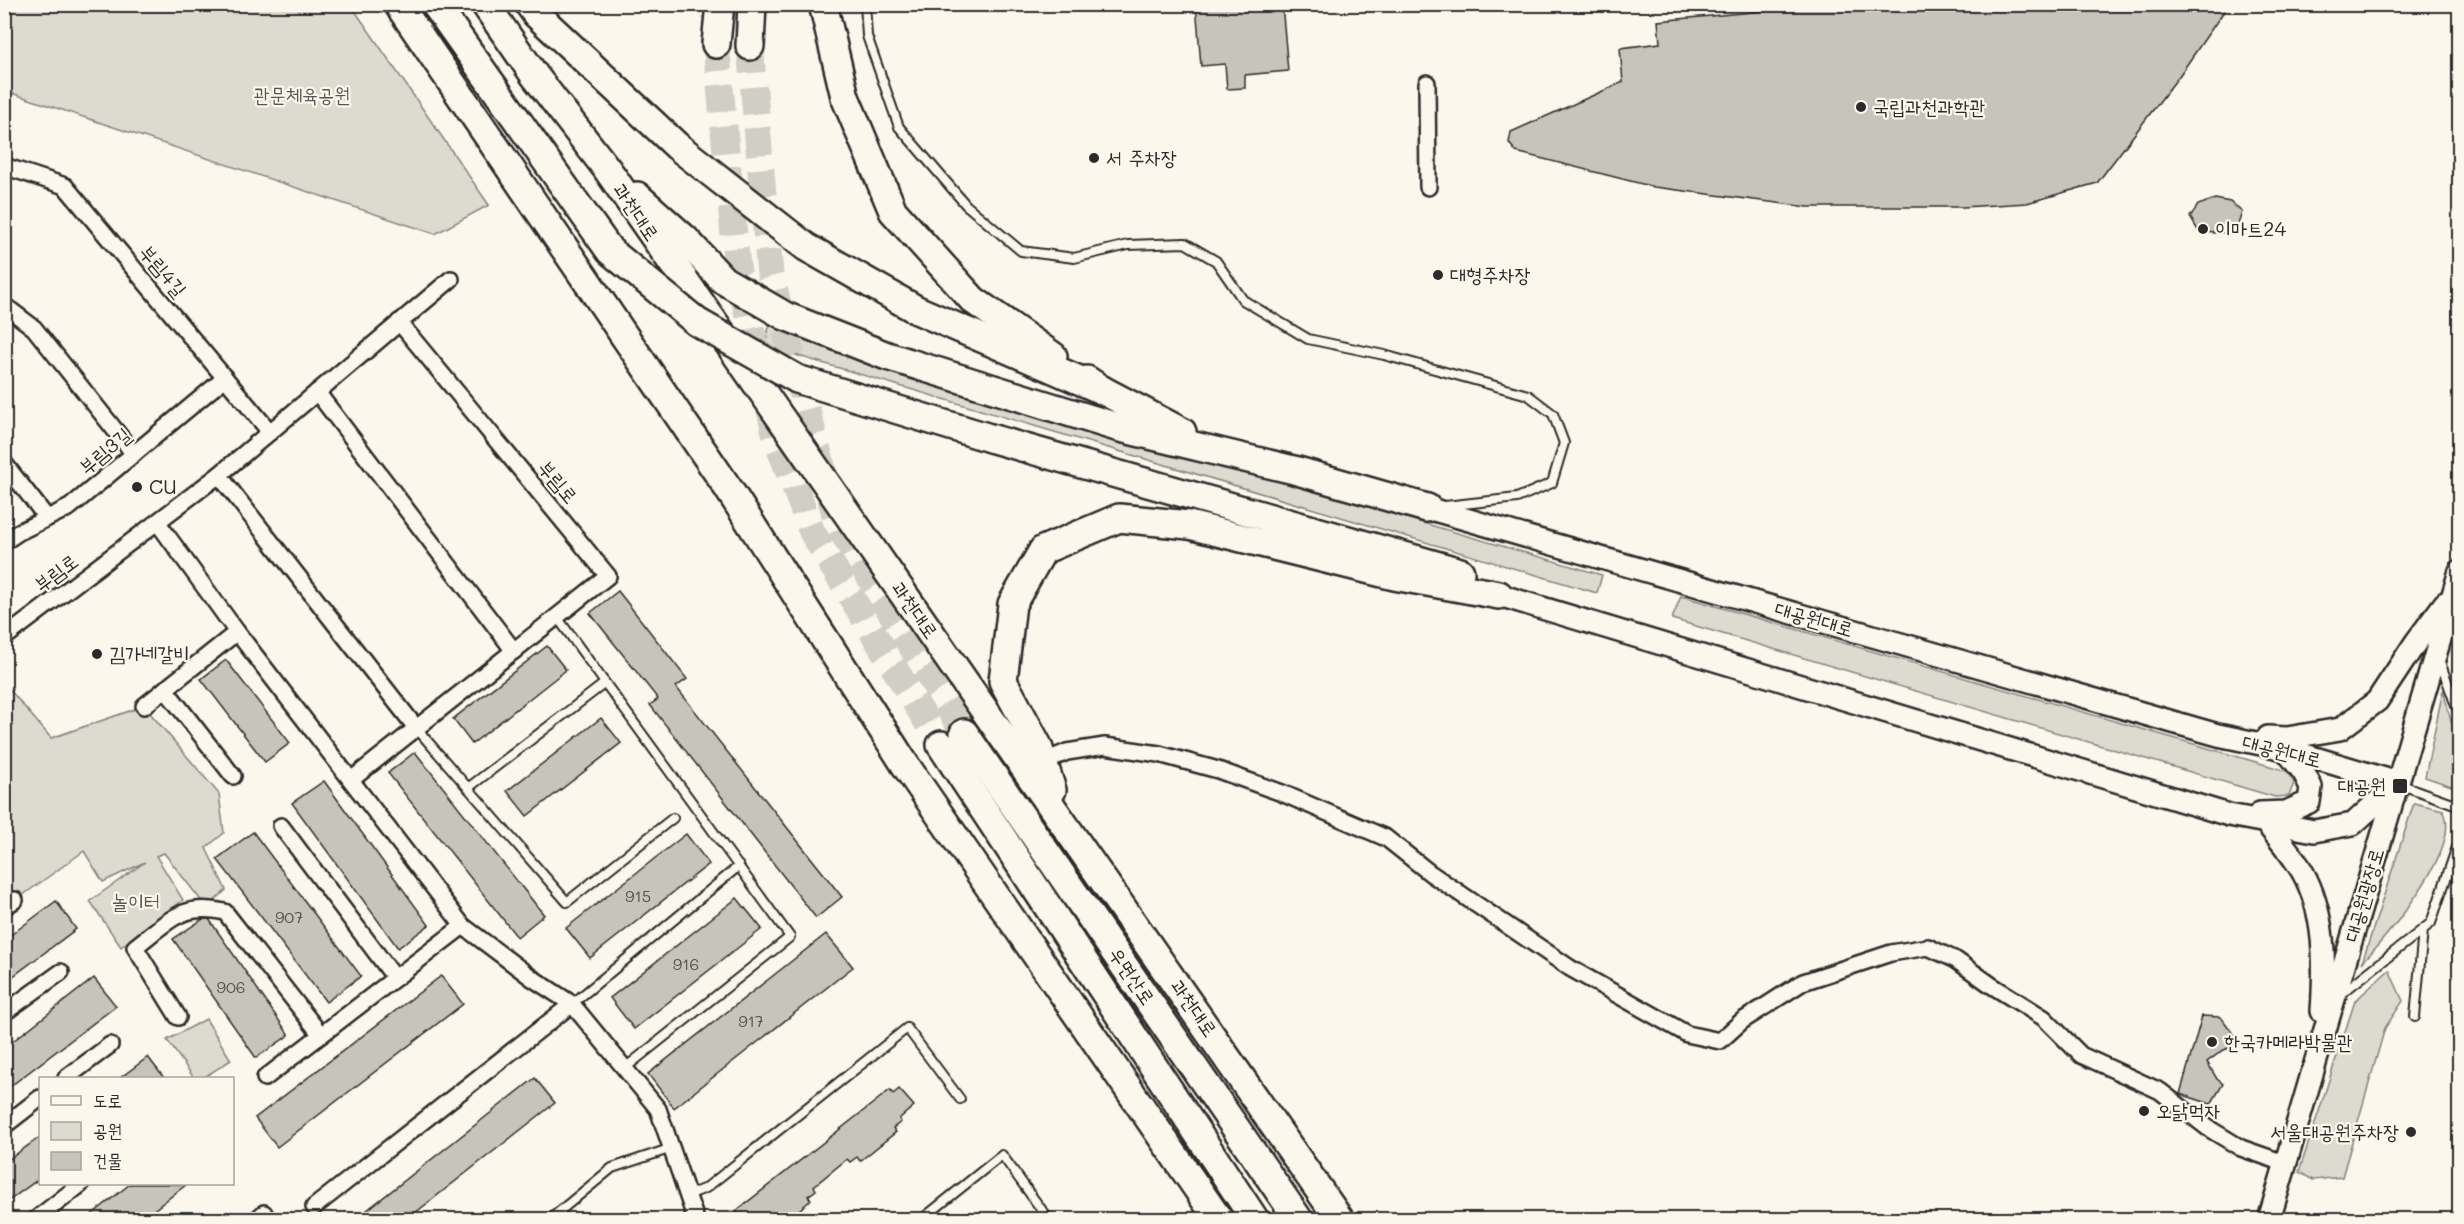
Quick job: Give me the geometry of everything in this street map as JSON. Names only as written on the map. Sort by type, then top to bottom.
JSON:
[{"type":"highway","points":[[398,4],[721,478],[906,766],[1219,1220]]},
{"type":"highway","points":[[435,4],[610,251],[697,322],[797,379],[990,438],[1466,574],[1499,595]]},
{"type":"highway","name":"과천대로","points":[[485,4],[535,76],[607,169],[1340,1220]]},
{"type":"highway","points":[[505,4],[535,76]]},
{"type":"highway","points":[[529,4],[536,14],[677,146],[806,248],[917,310],[1102,390],[1220,452]]},
{"type":"highway","points":[[716,44],[720,4]]},
{"type":"highway","points":[[750,46],[752,4]]},
{"type":"highway","points":[[823,4],[845,97],[893,211],[973,300],[1102,390]]},
{"type":"highway","points":[[607,169],[685,239],[723,280],[785,316],[887,356],[1120,428],[1294,470],[1427,508]]},
{"type":"highway","points":[[1059,814],[1038,746],[1003,681],[1012,604],[1043,550],[1119,518],[1189,525],[1394,576],[1499,595]]},
{"type":"highway","name":"우면산로","points":[[1255,1220],[952,739],[1299,1220]]},
{"type":"street","points":[[1427,83],[1428,187]]},
{"type":"street","name":"부림4길","points":[[4,165],[65,186],[270,432]]},
{"type":"street","name":"부림로","points":[[4,638],[219,475],[451,279]]},
{"type":"street","points":[[4,309],[9,309],[34,328],[134,454]]},
{"type":"street","name":"부림로","points":[[351,780],[608,576],[399,322]]},
{"type":"street","name":"부림3길","points":[[4,543],[19,532],[70,507],[225,378]]},
{"type":"street","points":[[317,392],[514,651]]},
{"type":"street","points":[[4,463],[47,518]]},
{"type":"street","points":[[219,475],[417,729]]},
{"type":"street","name":"대공원대로","points":[[1427,508],[2217,735],[2285,749],[2398,783]]},
{"type":"street","points":[[158,523],[237,632],[463,926],[532,978],[572,1004],[658,1109],[696,1220]]},
{"type":"street","name":"대공원광장로","points":[[2269,1220],[2460,571]]},
{"type":"street","points":[[2217,735],[2287,738],[2340,729],[2377,701],[2416,642],[2453,593]]},
{"type":"street","points":[[1499,595],[2229,815],[2266,823],[2314,831],[2353,824],[2398,783]]},
{"type":"street","points":[[144,706],[237,632]]},
{"type":"street","points":[[165,689],[233,776]]},
{"type":"street","points":[[1043,762],[1067,752],[1105,746],[1159,754],[1208,767],[1282,794],[1386,838],[1430,873],[1570,968],[1687,1034],[1720,1041],[1742,1021],[1803,982],[1891,953],[1928,947],[1956,960],[2044,1018],[2081,1055],[2160,1091],[2208,1128],[2241,1148],[2287,1164]]},
{"type":"street","points":[[2229,815],[2286,812],[2309,802],[2311,787],[2304,773],[2285,749]]},
{"type":"street","points":[[2266,823],[2303,874],[2315,904],[2324,948],[2320,1048]]},
{"type":"street","points":[[280,826],[395,978]]},
{"type":"street","points":[[178,1017],[135,947],[188,909],[207,908],[225,912],[321,1035]]},
{"type":"street","points":[[265,1078],[463,926]]},
{"type":"street","points":[[4,1013],[61,972]]},
{"type":"street","points":[[314,1207],[572,1004]]},
{"type":"street","points":[[67,1077],[110,1045]]},
{"type":"street","points":[[4,1126],[39,1099]]},
{"type":"street","points":[[35,1220],[80,1185]]},
{"type":"lane","points":[[866,4],[867,36],[899,127],[966,205],[1021,251],[1074,258],[1128,245],[1185,243],[1216,261],[1244,300],[1308,339],[1384,355],[1528,395],[1553,414],[1564,443],[1552,483],[1517,498],[1427,508]]},
{"type":"lane","points":[[557,617],[790,937],[625,1068]]},
{"type":"lane","points":[[2436,652],[2460,717]]},
{"type":"lane","points":[[468,788],[605,683]]},
{"type":"lane","points":[[417,729],[567,902],[673,818]]},
{"type":"lane","points":[[2398,783],[2460,806]]},
{"type":"lane","points":[[2334,999],[2432,923],[2460,838]]},
{"type":"lane","points":[[572,1004],[739,866]]},
{"type":"lane","points":[[2415,1017],[2423,930]]},
{"type":"lane","points":[[688,1195],[706,1188],[907,1028],[960,1099]]},
{"type":"lane","points":[[549,1220],[612,1168],[672,1148]]},
{"type":"lane","points":[[921,1220],[1002,1155],[1049,1220]]},
{"type":"green space","name":"관문체육공원","points":[[5,4],[351,5],[489,205],[435,234],[5,91]]},
{"type":"green space","points":[[770,322],[1196,457],[1602,575],[1597,593],[765,346]]},
{"type":"green space","points":[[1681,596],[2287,771],[2294,783],[2289,796],[2275,797],[1672,619]]},
{"type":"green space","name":"놀이터","points":[[4,683],[51,738],[144,706],[219,794],[224,833],[206,848],[226,890],[207,908],[164,853],[156,856],[183,900],[121,947],[90,901],[145,862],[103,882],[84,851],[5,908]]},
{"type":"green space","points":[[2443,690],[2458,758],[2459,781],[2451,786],[2425,777]]},
{"type":"green space","points":[[2414,803],[2443,810],[2447,826],[2443,846],[2420,890],[2362,963]]},
{"type":"green space","points":[[2389,970],[2403,1001],[2385,1028],[2342,1177],[2313,1180],[2299,1172],[2355,1001]]},
{"type":"green space","points":[[206,1019],[231,1060],[205,1077],[193,1077],[167,1040]]},
{"type":"building","points":[[1196,4],[1282,4],[1288,71],[1245,75],[1245,88],[1227,89],[1225,64],[1201,66]]},
{"type":"building","name":"국립과천과학관","points":[[1836,4],[2229,4],[2179,76],[2097,183],[2027,203],[1963,207],[1808,207],[1654,187],[1516,152],[1509,143],[1511,132],[1623,82],[1620,48],[1660,43],[1658,21]]},
{"type":"building","points":[[2215,199],[2230,202],[2242,212],[2237,228],[2219,233],[2199,232],[2190,217],[2198,205]]},
{"type":"building","points":[[618,591],[687,679],[676,687],[842,897],[816,918],[650,705],[658,699],[590,613]]},
{"type":"building","points":[[547,646],[566,670],[472,744],[453,719]]},
{"type":"building","points":[[226,660],[290,743],[265,762],[201,679]]},
{"type":"building","points":[[601,718],[621,743],[527,816],[507,791]]},
{"type":"building","points":[[415,752],[544,915],[517,937],[388,773]]},
{"type":"building","points":[[324,781],[429,925],[398,948],[292,803]]},
{"type":"building","points":[[253,832],[361,976],[326,1002],[217,859]]},
{"type":"building","points":[[686,834],[709,864],[590,958],[566,928]]},
{"type":"building","points":[[737,898],[762,929],[634,1029],[610,998]]},
{"type":"building","points":[[56,901],[76,929],[4,983],[4,940]]},
{"type":"building","points":[[203,919],[209,919],[289,1035],[256,1058],[173,939]]},
{"type":"building","points":[[826,934],[853,967],[674,1108],[648,1074]]},
{"type":"building","points":[[441,976],[463,1004],[277,1147],[255,1118]]},
{"type":"building","points":[[94,978],[116,1006],[4,1091],[4,1048]]},
{"type":"building","points":[[2202,1016],[2221,1017],[2240,1043],[2222,1051],[2207,1062],[2217,1079],[2223,1084],[2211,1104],[2180,1094]]},
{"type":"building","points":[[148,1057],[163,1077],[121,1077]]},
{"type":"building","points":[[535,1078],[555,1103],[406,1220],[373,1220],[366,1211]]},
{"type":"building","points":[[899,1089],[914,1106],[899,1119],[901,1122],[893,1128],[896,1132],[860,1161],[857,1157],[850,1162],[847,1159],[814,1186],[816,1190],[808,1196],[811,1200],[787,1220],[743,1220],[736,1211],[890,1090],[893,1094]]},
{"type":"building","points":[[39,1138],[39,1179],[4,1204],[4,1163]]},
{"type":"building","points":[[129,1185],[186,1185],[141,1220],[85,1220]]},
{"type":"tunnel","points":[[716,44],[737,267],[777,441],[812,532],[941,745]]},
{"type":"tunnel","points":[[750,46],[770,274],[838,525],[964,733]]},
{"type":"place","name":"국립과천과학관","points":[[1861,107]]},
{"type":"place","name":"서 주차장","points":[[1094,158]]},
{"type":"place","name":"이마트24","points":[[2203,229]]},
{"type":"place","name":"대형주차장","points":[[1438,275]]},
{"type":"place","name":"CU","points":[[137,487]]},
{"type":"place","name":"김가네갈비","points":[[97,654]]},
{"type":"place","name":"대공원","points":[[2400,786]]},
{"type":"place","name":"한국카메라박물관","points":[[2212,1042]]},
{"type":"place","name":"오닭먹자","points":[[2144,1111]]},
{"type":"place","name":"서울대공원주차장","points":[[2411,1132]]}]
